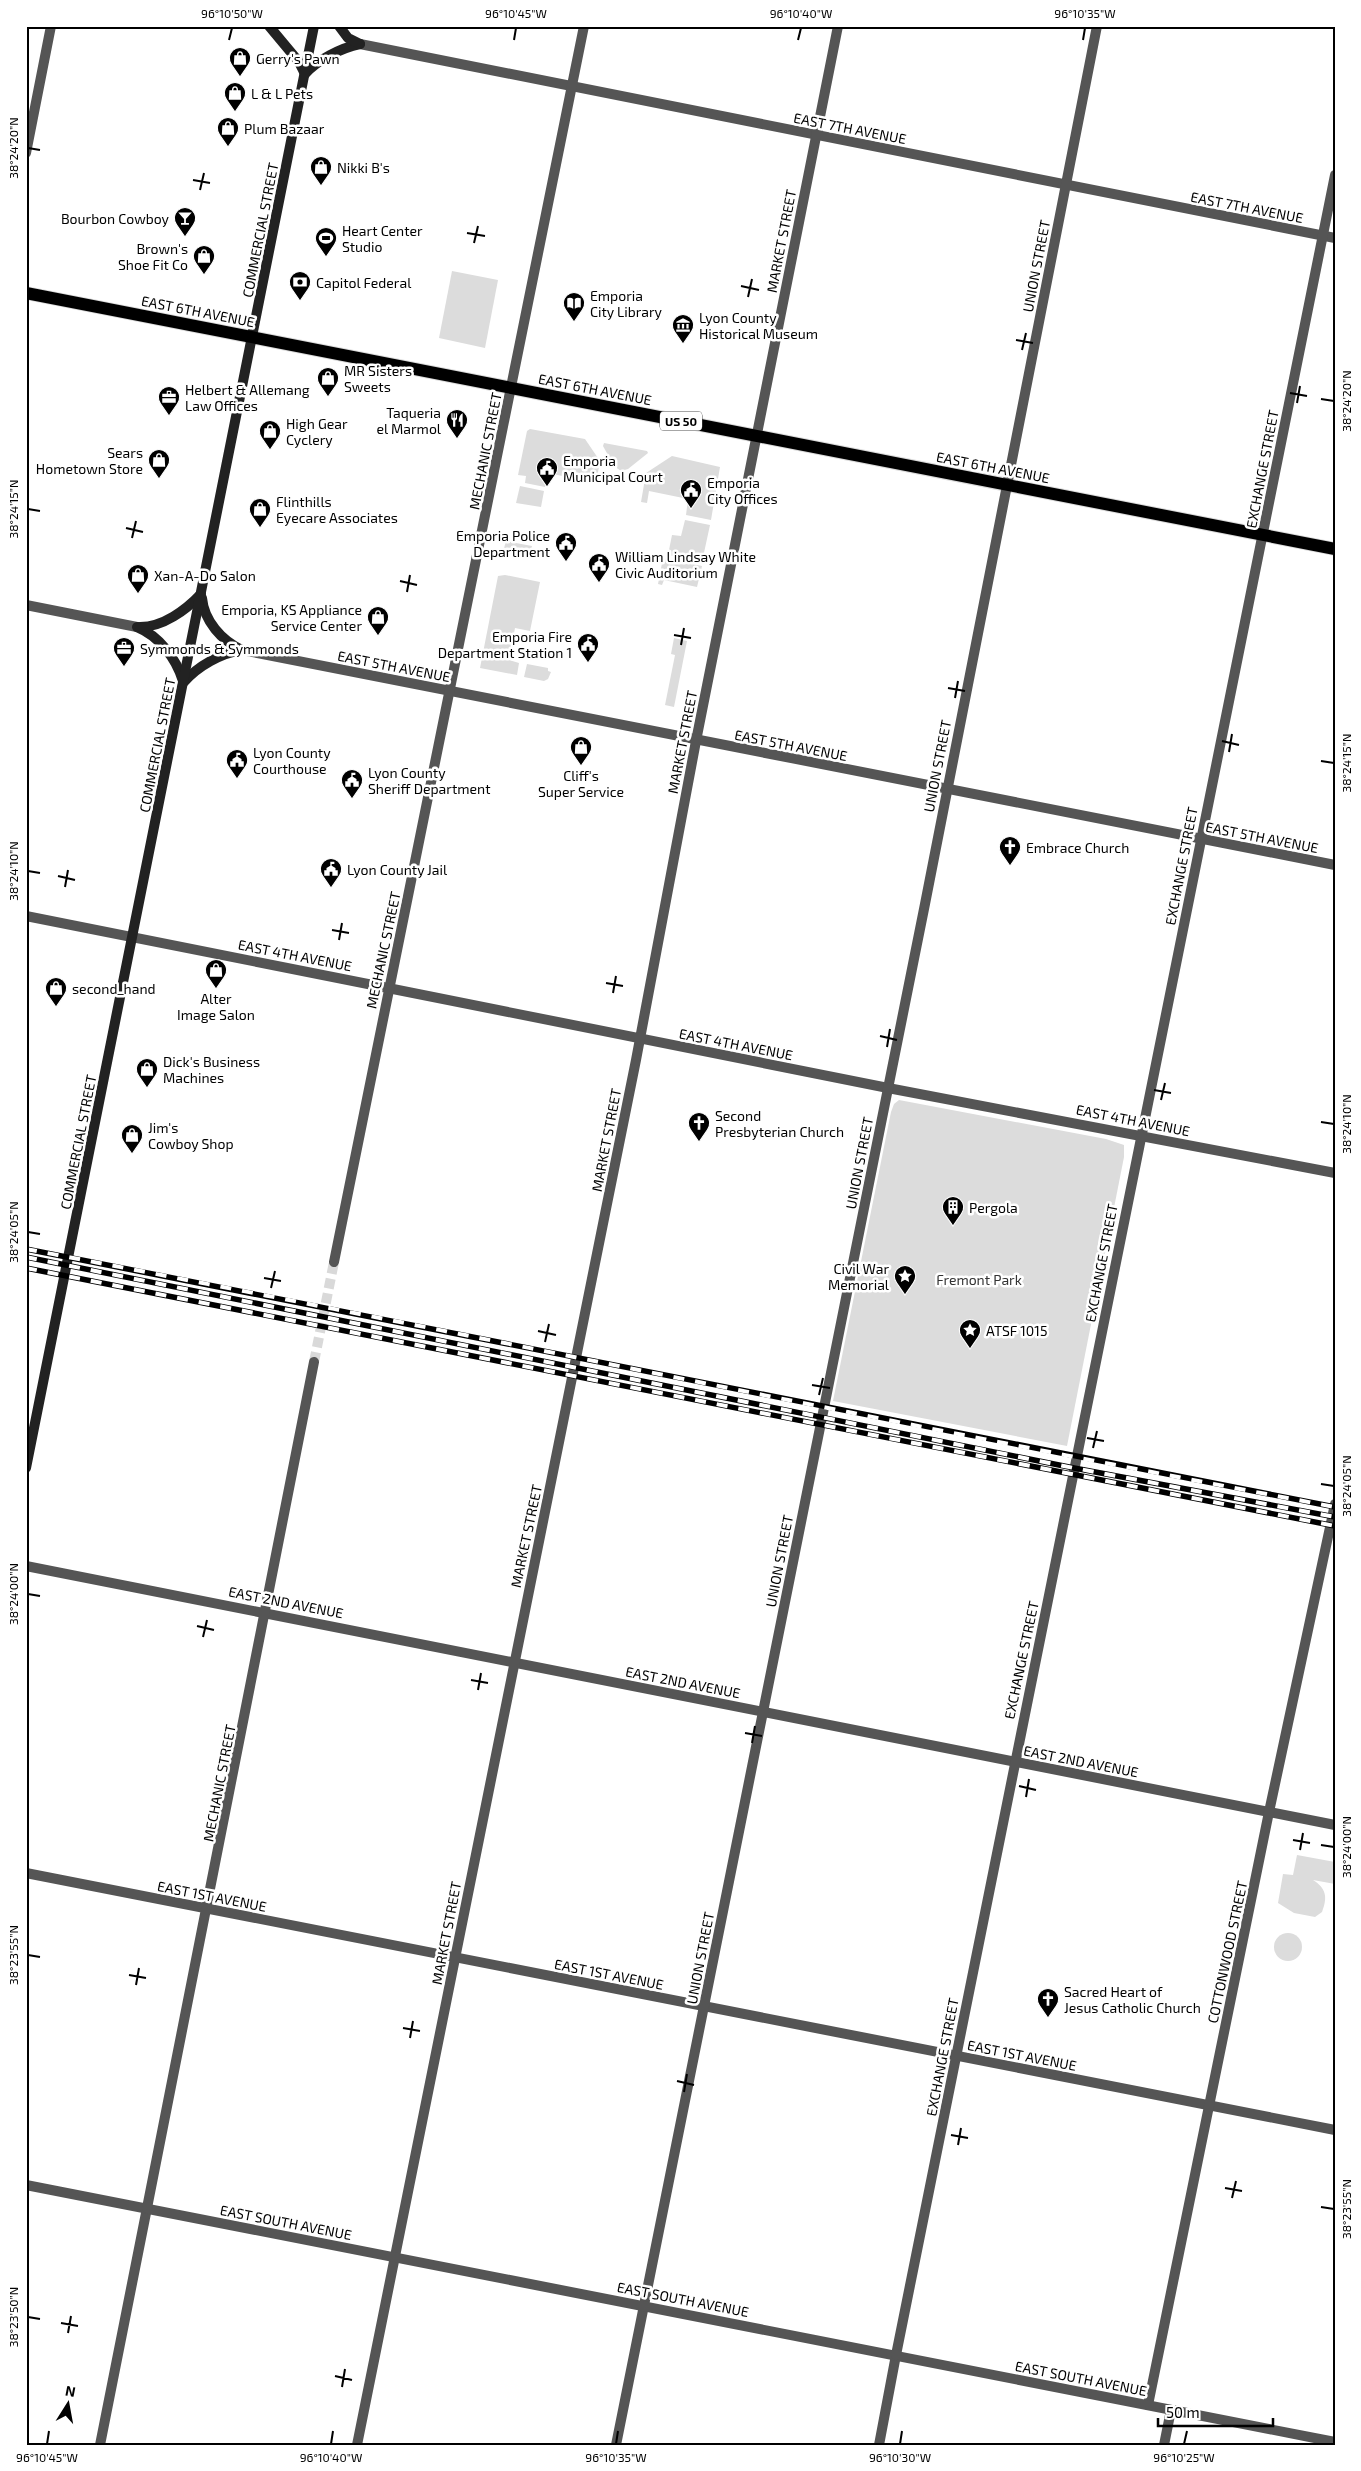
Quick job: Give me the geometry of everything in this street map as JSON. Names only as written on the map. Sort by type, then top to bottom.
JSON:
[{"type":"main road","points":[[270,26],[299,62],[305,74],[314,66],[338,52],[360,44]]},
{"type":"main road","name":"COMMERCIAL STREET","points":[[26,1468],[314,26]]},
{"type":"main road","points":[[339,26],[348,38],[360,44]]},
{"type":"main road","name":"EAST 6TH AVENUE","points":[[26,293],[1335,549]]},
{"type":"main road","points":[[137,627],[160,624],[186,607],[201,593],[208,618],[224,639],[242,650]]},
{"type":"main road","points":[[137,627],[149,632],[158,640],[177,667],[183,683],[201,666],[226,654],[242,650]]},
{"type":"street","points":[[26,153],[51,26]]},
{"type":"street","name":"MECHANIC STREET","points":[[334,1262],[388,988],[451,692],[584,26]]},
{"type":"street","name":"MARKET STREET","points":[[357,2445],[641,1039],[696,741],[838,26]]},
{"type":"street","name":"UNION STREET","points":[[616,2445],[642,2305],[704,2006],[888,1088],[1097,26]]},
{"type":"street","name":"EAST 7TH AVENUE","points":[[360,44],[1335,238]]},
{"type":"street","name":"EXCHANGE STREET","points":[[879,2445],[1014,1761],[1335,176]]},
{"type":"street","points":[[26,605],[137,627]]},
{"type":"street","name":"EAST 5TH AVENUE","points":[[242,650],[696,741],[1335,865]]},
{"type":"street","name":"EAST 4TH AVENUE","points":[[26,916],[888,1088],[1335,1173]]},
{"type":"street","name":"MECHANIC STREET","points":[[100,2445],[208,1909],[314,1362]]},
{"type":"street","name":"COTTONWOOD STREET","points":[[1148,2405],[1269,1812],[1335,1504]]},
{"type":"street","name":"EAST 2ND AVENUE","points":[[26,1566],[1335,1825]]},
{"type":"street","name":"EAST 1ST AVENUE","points":[[26,1873],[1335,2130]]},
{"type":"street","name":"EAST SOUTH AVENUE","points":[[26,2185],[1335,2442]]},
{"type":"street","points":[[1164,2445],[1171,2410]]},
{"type":"green space","points":[[452,271],[498,280],[485,348],[439,338]]},
{"type":"green space","points":[[530,429],[585,439],[600,461],[596,483],[548,473],[545,487],[525,483],[526,476],[518,475],[527,431]]},
{"type":"green space","points":[[604,443],[647,451],[648,453],[628,469],[621,471],[614,466],[603,446]]},
{"type":"green space","points":[[672,456],[720,467],[711,520],[686,515],[688,499],[649,491],[647,503],[641,502],[646,473]]},
{"type":"green space","points":[[520,486],[544,491],[541,507],[516,503]]},
{"type":"green space","points":[[685,520],[710,525],[702,562],[668,555],[672,535],[681,536]]},
{"type":"green space","points":[[506,541],[532,546],[529,558],[503,552]]},
{"type":"green space","points":[[663,558],[702,566],[697,587],[664,580],[662,585],[658,584]]},
{"type":"green space","points":[[505,575],[540,582],[530,631],[515,628],[509,660],[519,663],[517,675],[480,668],[498,576]]},
{"type":"green space","points":[[674,638],[687,641],[674,707],[665,705],[675,655],[671,654]]},
{"type":"green space","points":[[527,664],[548,668],[548,671],[551,672],[548,679],[544,681],[524,677]]},
{"type":"green space","name":"Fremont Park","points":[[899,1100],[1106,1139],[1124,1145],[1124,1157],[1067,1446],[833,1401],[891,1112],[894,1104]]},
{"type":"green space","points":[[1297,1855],[1335,1862],[1335,1884],[1313,1880],[1321,1886],[1325,1893],[1322,1912],[1315,1917],[1294,1913],[1278,1903],[1283,1874],[1293,1875]]},
{"type":"green space","points":[[1288,1933],[1298,1937],[1302,1947],[1298,1957],[1288,1961],[1278,1957],[1274,1947],[1278,1937]]},
{"type":"tunnel","points":[[314,1362],[334,1262]]},
{"type":"railway","points":[[26,1249],[1335,1507]]},
{"type":"railway","points":[[26,1257],[1074,1468],[1335,1517]]},
{"type":"railway","points":[[26,1268],[1335,1526]]},
{"type":"place","name":"Gerry's Pawn","points":[[240,77]]},
{"type":"place","name":"L & L Pets","points":[[235,112]]},
{"type":"place","name":"Plum Bazaar","points":[[228,147]]},
{"type":"place","name":"Nikki B's","points":[[321,186]]},
{"type":"place","name":"Bourbon Cowboy","points":[[185,237]]},
{"type":"place","name":"Heart Center Studio","points":[[326,257]]},
{"type":"place","name":"Brown's Shoe Fit Co","points":[[204,275]]},
{"type":"place","name":"Capitol Federal","points":[[300,301]]},
{"type":"place","name":"Emporia City Library","points":[[574,322]]},
{"type":"place","name":"Lyon County Historical Museum","points":[[683,344]]},
{"type":"place","name":"MR Sisters Sweets","points":[[328,397]]},
{"type":"place","name":"Helbert & Allemang Law Offices","points":[[169,416]]},
{"type":"place","name":"Taqueria el Marmol","points":[[457,439]]},
{"type":"place","name":"High Gear Cyclery","points":[[270,450]]},
{"type":"place","name":"Sears Hometown Store","points":[[159,479]]},
{"type":"place","name":"Emporia Municipal Court","points":[[547,487]]},
{"type":"place","name":"Emporia City Offices","points":[[691,509]]},
{"type":"place","name":"Flinthills Eyecare Associates","points":[[260,528]]},
{"type":"place","name":"Emporia Police Department","points":[[566,562]]},
{"type":"place","name":"William Lindsay White Civic Auditorium","points":[[599,583]]},
{"type":"place","name":"Xan-A-Do Salon","points":[[138,594]]},
{"type":"place","name":"Emporia, KS Appliance Service Center","points":[[378,636]]},
{"type":"place","name":"Emporia Fire Department Station 1","points":[[588,663]]},
{"type":"place","name":"Symmonds & Symmonds","points":[[124,667]]},
{"type":"place","name":"Cliff's Super Service","points":[[581,766]]},
{"type":"place","name":"Lyon County Courthouse","points":[[237,779]]},
{"type":"place","name":"Lyon County Sheriff Department","points":[[352,799]]},
{"type":"place","name":"Embrace Church","points":[[1010,866]]},
{"type":"place","name":"Lyon County Jail","points":[[331,888]]},
{"type":"place","name":"Alter Image Salon","points":[[216,989]]},
{"type":"place","name":"second_hand","points":[[56,1007]]},
{"type":"place","name":"Dick's Business Machines","points":[[147,1088]]},
{"type":"place","name":"Second Presbyterian Church","points":[[699,1142]]},
{"type":"place","name":"Jim's Cowboy Shop","points":[[132,1154]]},
{"type":"place","name":"Pergola","points":[[953,1226]]},
{"type":"place","name":"Civil War Memorial","points":[[905,1295]]},
{"type":"place","name":"ATSF 1015","points":[[970,1349]]},
{"type":"place","name":"Sacred Heart of Jesus Catholic Church","points":[[1048,2018]]}]
